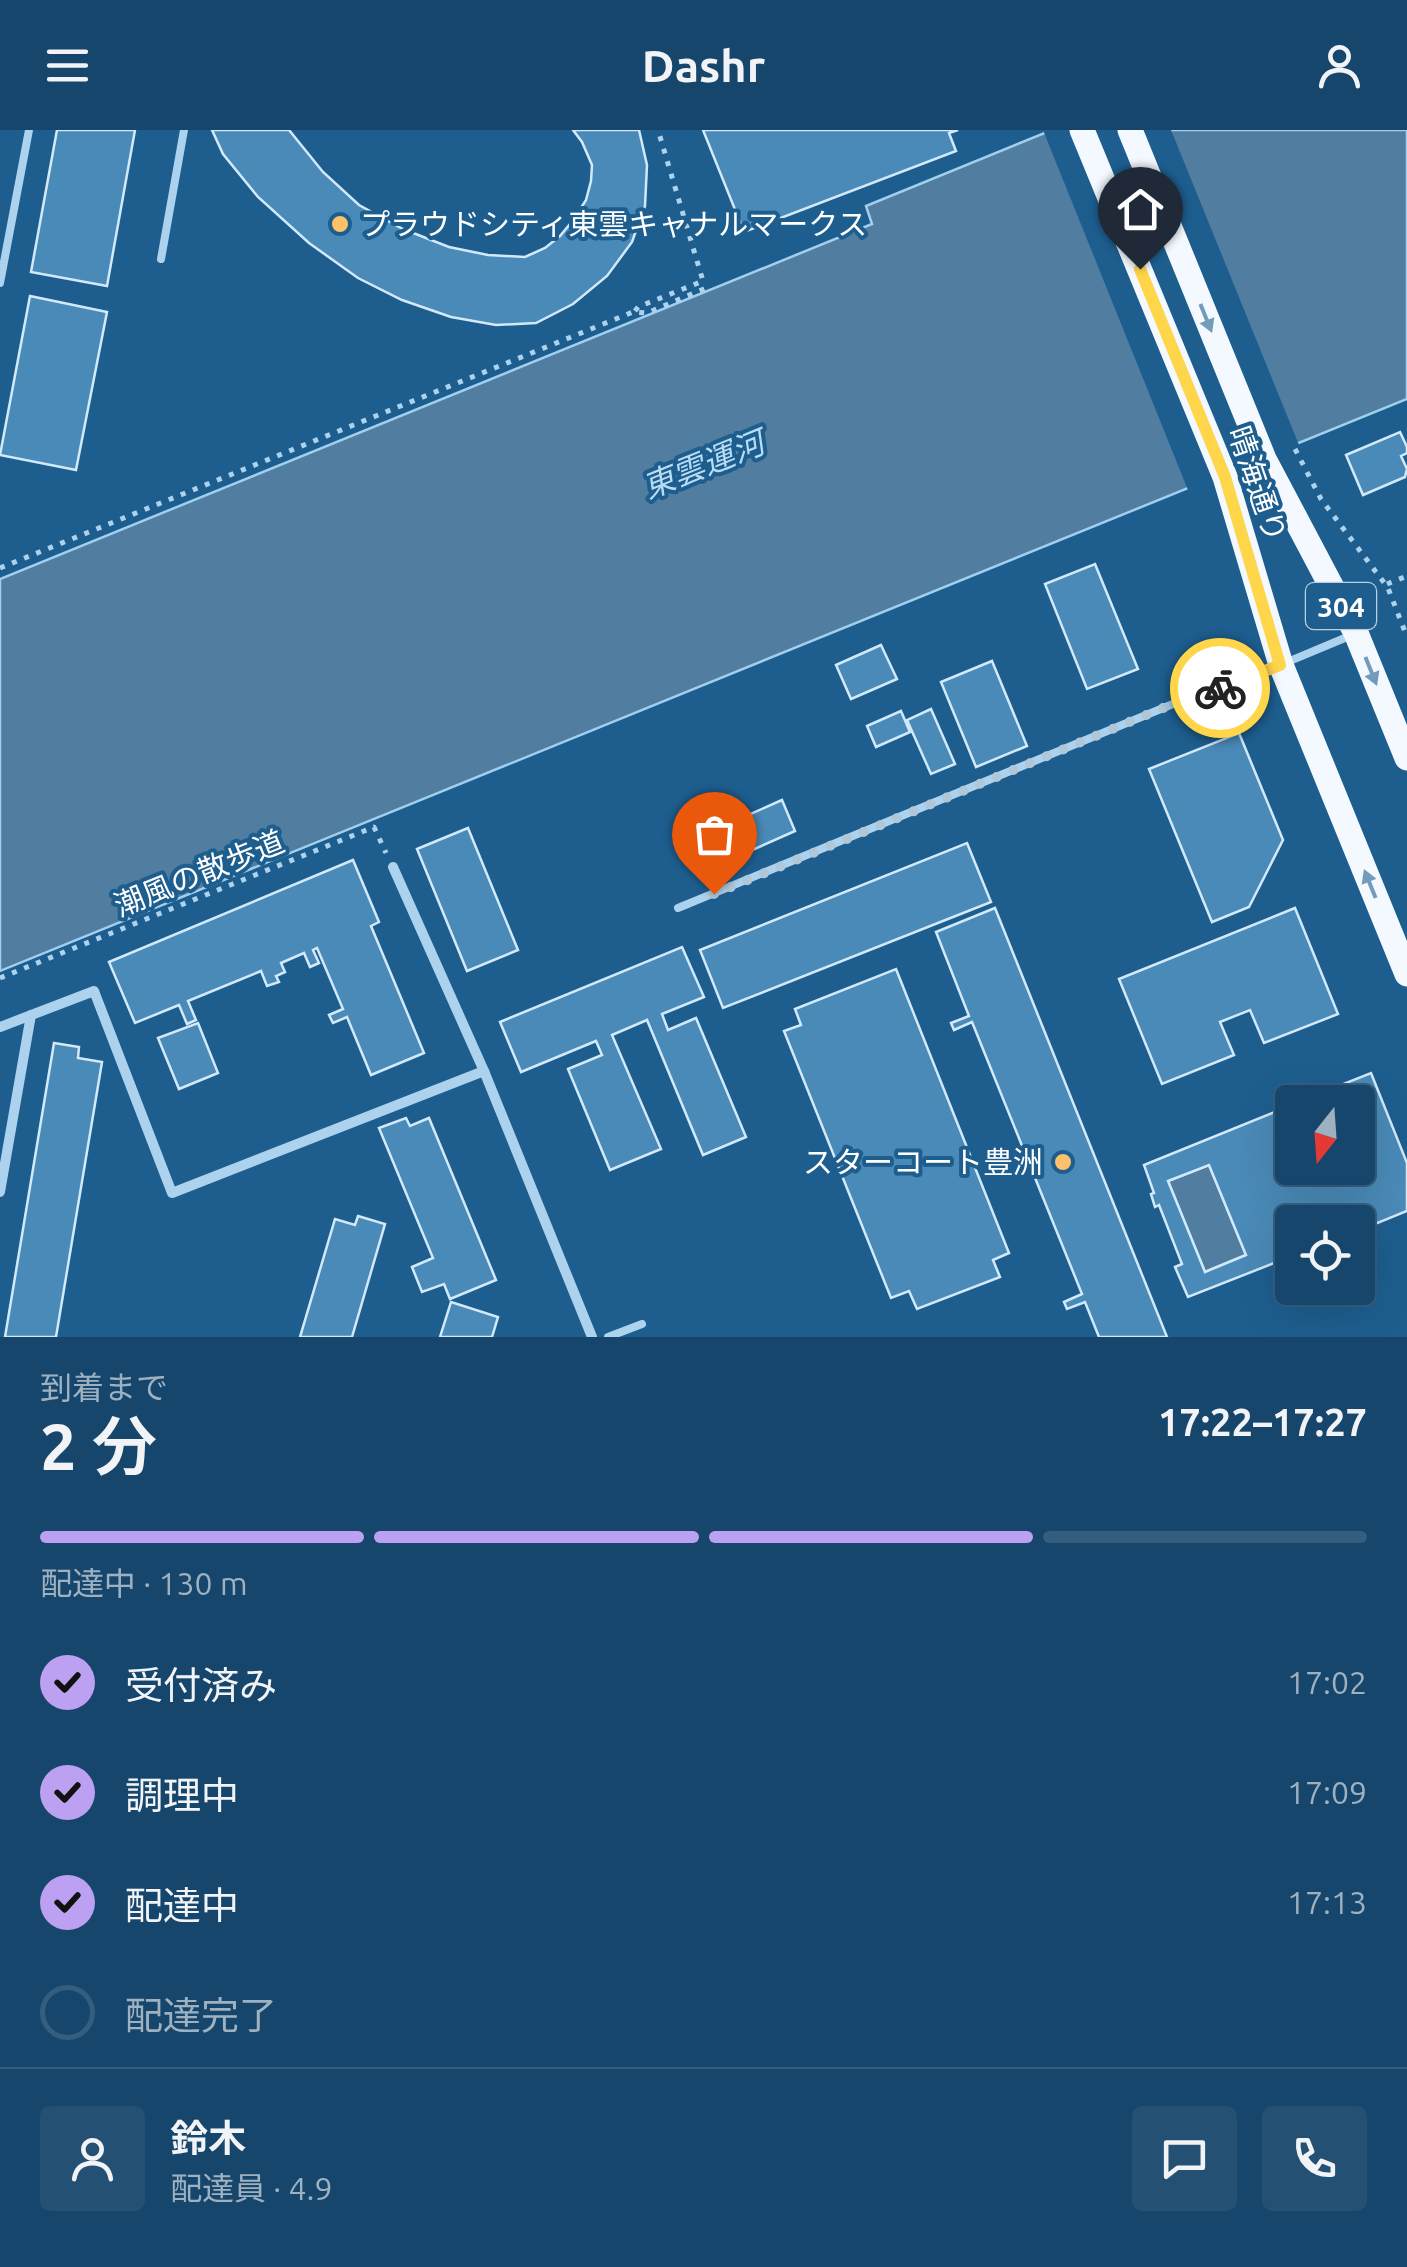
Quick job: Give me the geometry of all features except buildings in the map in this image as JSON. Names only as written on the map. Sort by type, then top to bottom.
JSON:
[{"type":"main road","name":"晴海通り","points":[[1082,130],[1225,477],[1280,665],[1407,974]]},
{"type":"main road","name":"晴海通り","points":[[1130,130],[1264,459],[1356,633],[1407,758]]},
{"type":"street","points":[[394,868],[484,1071],[592,1337]]},
{"type":"street","points":[[0,1027],[94,991],[172,1194],[484,1071]]},
{"type":"street","points":[[0,1192],[31,1015]]},
{"type":"lane","points":[[0,282],[29,130]]},
{"type":"lane","points":[[161,259],[184,130]]},
{"type":"lane","points":[[678,908],[1185,699],[1356,633]]},
{"type":"lane","points":[[608,1337],[642,1324]]},
{"type":"path","points":[[634,312],[703,281],[658,130]]},
{"type":"path","points":[[0,568],[634,312],[646,313],[706,288]]},
{"type":"path","points":[[1295,449],[1321,499],[1385,584],[1407,637]]},
{"type":"path","points":[[1385,584],[1407,576]]},
{"type":"path","name":"潮風の散歩道","points":[[0,978],[374,827],[394,868]]},
{"type":"water","name":"東雲運河","points":[[1052,130],[1407,130],[1407,399],[0,971],[0,579],[872,224],[866,206]]},
{"type":"water","points":[[1209,1165],[1246,1255],[1205,1272],[1168,1181]]},
{"type":"pier","points":[[1043,130],[1171,130],[1299,445],[1188,490]]},
{"type":"way so far","points":[[714,894],[1185,699],[1220,688]]},
{"type":"place","name":"プラウドシティ東雲キャナルマークス","points":[[340,224]]},
{"type":"place","name":"スターコート豊洲","points":[[1063,1162]]},
{"type":"route","points":[[1140,269],[1225,477],[1280,665],[1220,688]]}]
